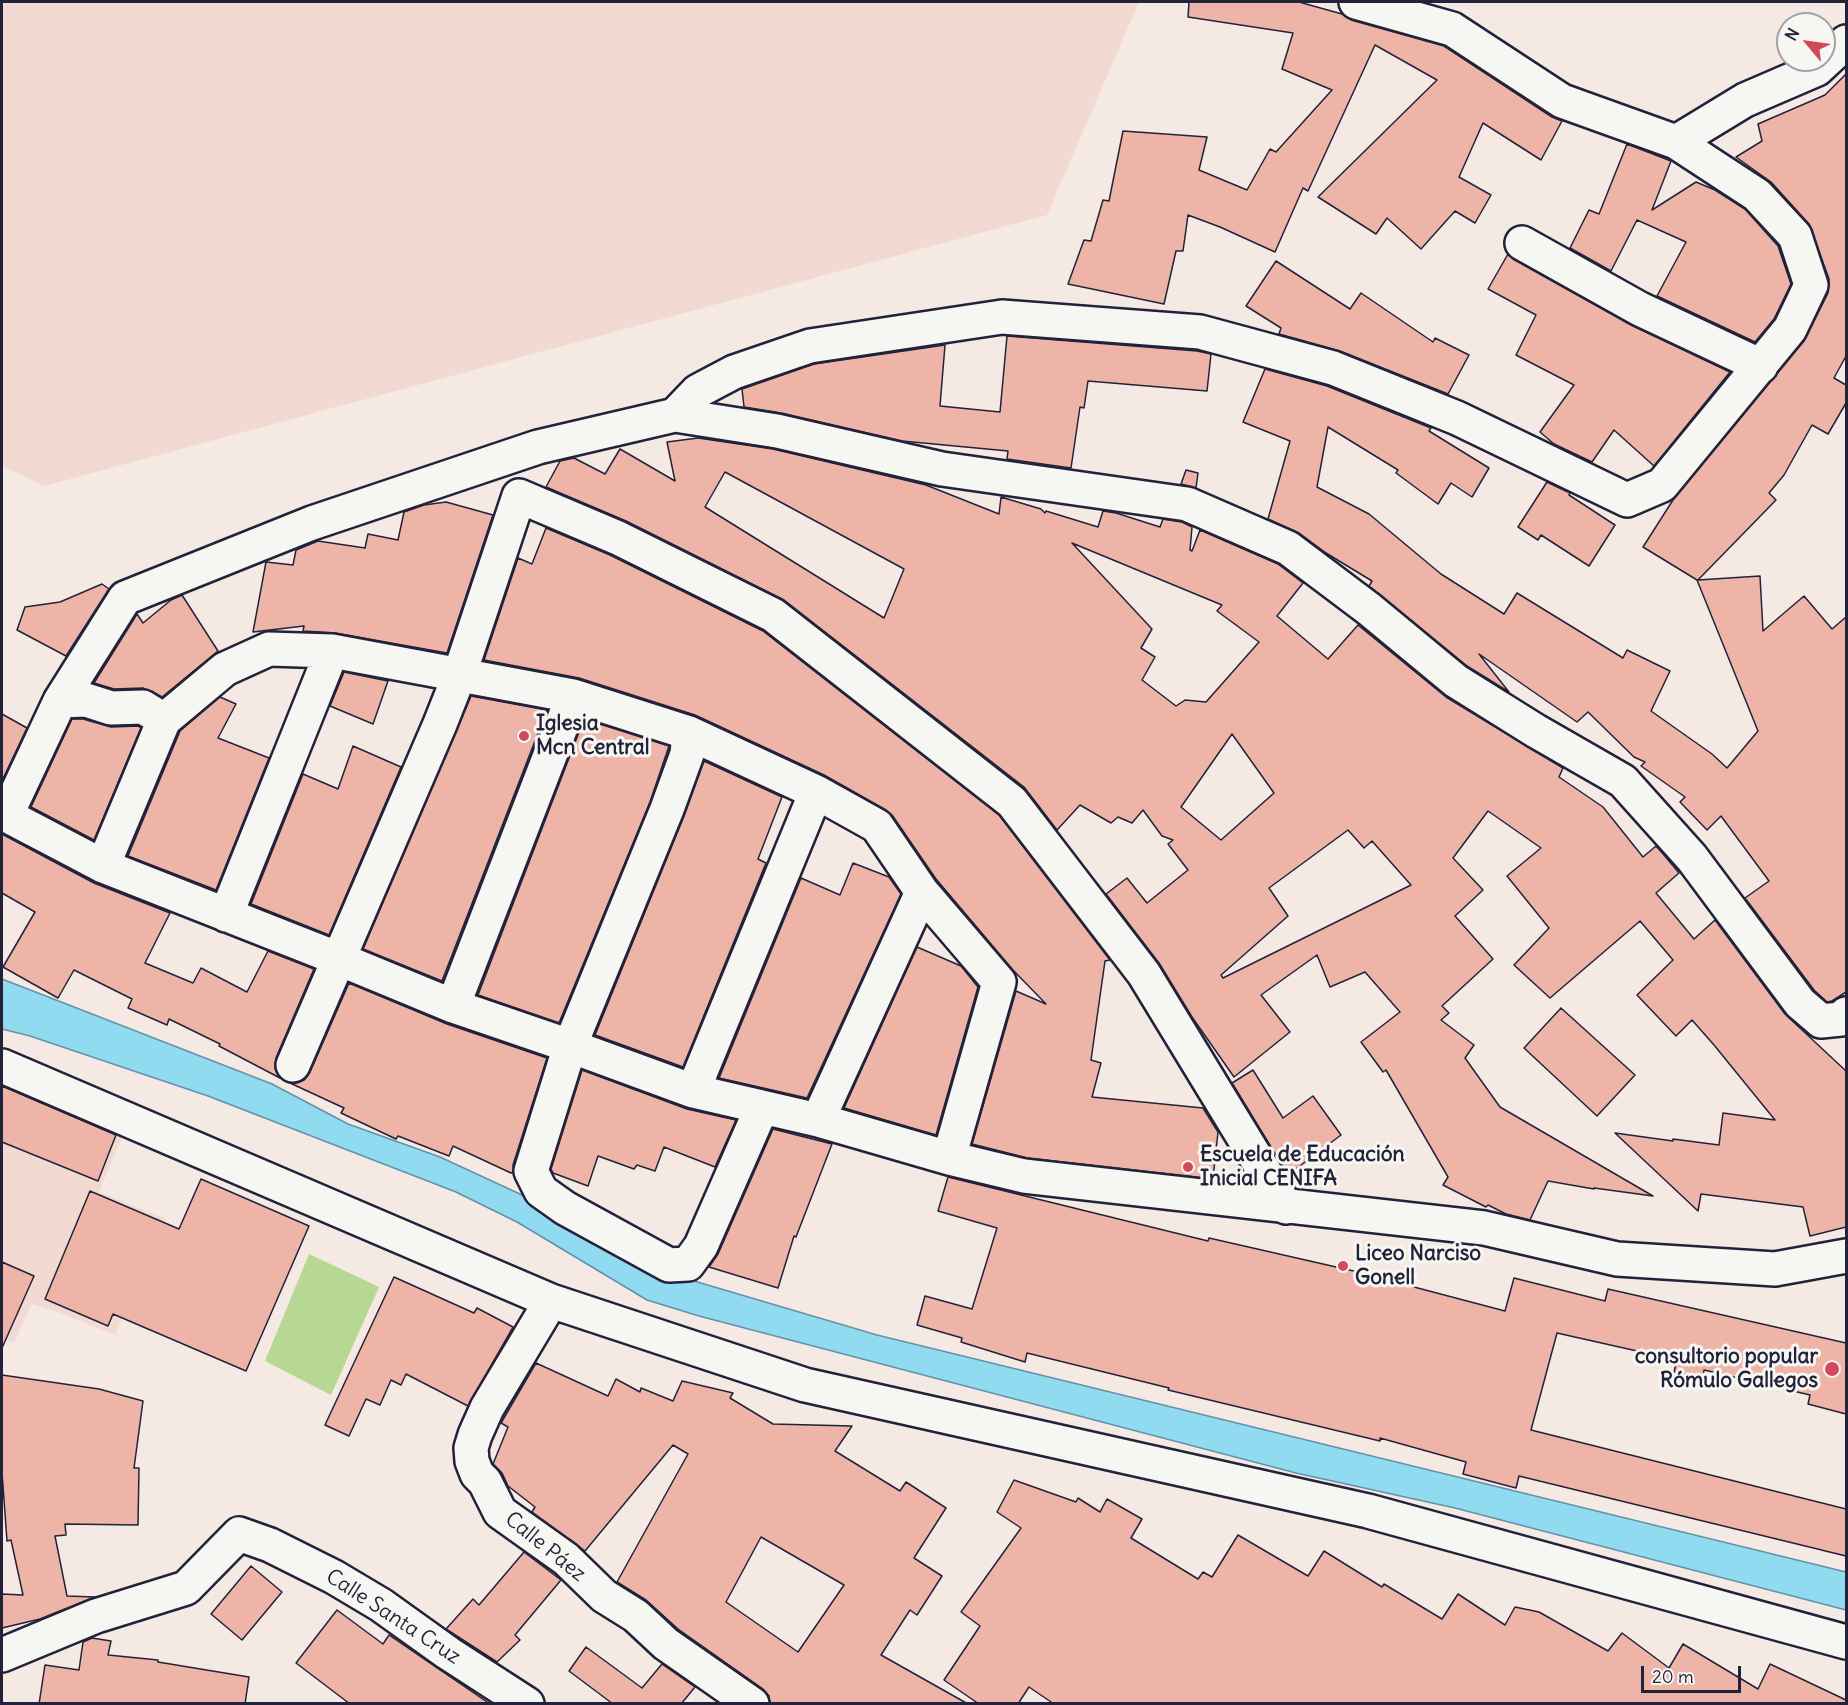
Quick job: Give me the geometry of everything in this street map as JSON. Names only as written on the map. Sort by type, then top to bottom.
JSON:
[{"type":"street","points":[[675,415],[698,391],[734,372],[810,346],[1002,317],[1200,332],[1333,368],[1457,418],[1627,500],[1662,485],[1790,329],[1811,285],[1795,236],[1757,195],[1676,142],[1562,101],[1452,29],[1356,2]]},
{"type":"street","points":[[1676,142],[1745,100],[1817,69],[1846,42]]},
{"type":"street","points":[[1522,243],[1640,309],[1761,366]]},
{"type":"street","points":[[1846,1014],[1840,1019],[1821,1021],[1800,1003],[1692,858],[1623,781],[1455,681],[1369,609],[1288,548],[1187,504],[942,469],[777,431],[675,415],[538,447],[312,524],[125,598],[60,700],[4,814],[103,866],[453,1006],[693,1091],[818,1120],[949,1158],[1024,1176],[1484,1228],[1617,1259],[1775,1269],[1846,1256]]},
{"type":"street","points":[[293,1065],[440,724],[459,676],[519,496],[618,538],[773,615],[1012,802],[1144,974],[1286,1207]]},
{"type":"street","points":[[103,866],[164,720],[225,669],[269,649],[332,651],[573,696],[689,733],[816,792],[878,826],[922,892],[999,982],[949,1158]]},
{"type":"street","points":[[226,915],[332,651]]},
{"type":"street","points":[[453,1006],[573,696]]},
{"type":"street","points":[[60,700],[86,700],[111,708],[142,707],[164,720]]},
{"type":"street","points":[[689,733],[687,754],[667,809],[570,1046],[531,1171],[541,1191],[565,1208],[669,1264],[688,1264],[701,1246],[762,1107]]},
{"type":"street","points":[[693,1091],[816,792]]},
{"type":"street","points":[[818,1120],[922,892]]},
{"type":"street","points":[[2,1065],[551,1301],[804,1385],[1368,1511],[1846,1642]]},
{"type":"street","name":"Calle Páez","points":[[551,1301],[487,1408],[475,1435],[471,1448],[472,1461],[477,1474],[485,1482],[500,1512],[566,1559],[604,1596],[636,1616],[666,1644],[752,1704]]},
{"type":"street","name":"Calle Santa Cruz","points":[[2,1655],[96,1616],[186,1588],[239,1534],[270,1545],[334,1577],[381,1605],[448,1653],[527,1704]]},
{"type":"shaded area","points":[[2,2],[1139,2],[1047,215],[44,486],[2,466]]},
{"type":"shaded area","points":[[2,1074],[127,1124],[99,1192],[166,1219],[115,1335],[50,1309],[31,1304],[14,1343],[2,1337]]},
{"type":"green space","points":[[309,1254],[379,1287],[331,1395],[265,1361]]},
{"type":"water","points":[[2,979],[272,1084],[348,1124],[440,1157],[535,1201],[658,1268],[694,1281],[877,1335],[1846,1572],[1846,1610],[1455,1508],[1296,1473],[699,1316],[647,1300],[517,1222],[456,1192],[208,1096],[30,1036],[2,1029]]},
{"type":"building","points":[[1189,2],[1299,2],[1342,14],[1351,20],[1444,46],[1552,117],[1562,121],[1541,160],[1483,123],[1459,177],[1491,195],[1475,223],[1455,211],[1421,249],[1387,218],[1376,234],[1318,197],[1437,80],[1375,45],[1308,191],[1303,188],[1275,252],[1188,215],[1183,251],[1176,251],[1164,304],[1068,284],[1084,240],[1091,241],[1103,200],[1109,201],[1123,131],[1207,137],[1199,170],[1247,190],[1270,149],[1276,152],[1332,90],[1282,69],[1293,33],[1188,17]]},
{"type":"building","points":[[1846,74],[1846,356],[1834,378],[1846,385],[1846,403],[1828,434],[1812,425],[1784,475],[1769,493],[1776,500],[1698,580],[1760,576],[1763,631],[1804,596],[1832,629],[1846,617],[1846,992],[1827,1002],[1814,990],[1745,898],[1769,881],[1721,816],[1707,830],[1680,802],[1685,797],[1641,766],[1645,762],[1634,757],[1588,712],[1577,722],[1479,654],[1509,692],[1467,666],[1369,586],[1372,581],[1326,553],[1299,533],[1268,519],[1290,441],[1243,422],[1265,369],[1327,386],[1431,428],[1429,431],[1489,468],[1472,497],[1451,483],[1438,504],[1396,473],[1398,470],[1328,427],[1317,487],[1369,514],[1441,574],[1504,614],[1517,593],[1623,658],[1627,650],[1670,671],[1651,711],[1712,754],[1727,768],[1758,731],[1697,580],[1643,547],[1673,500],[1804,341],[1828,293],[1829,279],[1809,224],[1771,182],[1736,157],[1762,141],[1758,124],[1825,95]]},
{"type":"building","points":[[1627,144],[1671,161],[1652,210],[1696,182],[1715,190],[1745,209],[1778,246],[1791,284],[1774,319],[1755,342],[1657,296],[1686,242],[1637,220],[1611,271],[1570,248],[1589,210],[1599,214]]},
{"type":"building","points":[[1508,254],[1513,259],[1631,325],[1730,372],[1654,466],[1614,430],[1592,462],[1554,444],[1540,432],[1574,385],[1516,355],[1536,315],[1488,289]]},
{"type":"building","points":[[1276,261],[1350,309],[1361,293],[1433,342],[1435,338],[1469,355],[1448,394],[1340,351],[1279,334],[1281,328],[1246,306]]},
{"type":"building","points":[[1007,336],[1211,354],[1207,391],[1088,381],[1084,408],[1080,407],[1071,468],[1007,459],[1008,451],[902,441],[781,413],[744,407],[742,389],[814,364],[945,345],[940,406],[1000,412]]},
{"type":"building","points":[[698,438],[773,449],[926,485],[999,514],[1001,497],[1041,509],[1045,513],[1046,511],[1098,527],[1103,511],[1160,527],[1163,519],[1182,522],[1192,527],[1190,550],[1192,551],[1200,530],[1278,564],[1303,583],[1277,616],[1328,659],[1358,625],[1446,697],[1563,768],[1559,777],[1603,807],[1643,857],[1656,846],[1664,855],[1679,873],[1656,893],[1694,939],[1715,920],[1785,1014],[1846,1071],[1846,1227],[1810,1236],[1803,1207],[1701,1194],[1698,1211],[1615,1133],[1719,1145],[1723,1113],[1775,1120],[1692,1020],[1676,1036],[1637,995],[1673,960],[1640,921],[1550,998],[1514,965],[1549,928],[1507,876],[1541,848],[1488,811],[1453,858],[1483,890],[1455,916],[1493,959],[1442,1006],[1449,1013],[1441,1020],[1474,1045],[1465,1058],[1500,1107],[1653,1196],[1548,1181],[1530,1220],[1506,1214],[1488,1205],[1486,1207],[1443,1185],[1448,1177],[1386,1070],[1383,1072],[1361,1042],[1400,1012],[1365,972],[1330,987],[1317,955],[1261,995],[1290,1032],[1234,1077],[1192,1017],[1159,963],[1106,894],[1127,878],[1147,903],[1188,870],[1168,844],[1173,840],[1162,836],[1143,810],[1132,823],[1118,817],[1111,823],[1080,805],[1057,830],[1024,787],[784,600],[626,521],[546,487],[560,461],[574,458],[605,474],[620,449],[675,481],[667,442]],"holes":[[[725,472],[904,569],[884,618],[705,507]],[[1072,543],[1222,605],[1217,611],[1259,642],[1206,702],[1185,700],[1176,706],[1142,680],[1155,657],[1141,648],[1152,629]],[[1232,734],[1274,793],[1221,840],[1181,807]],[[1348,830],[1364,848],[1372,841],[1411,885],[1223,978],[1221,975],[1288,916],[1269,888]]]},
{"type":"building","points":[[1186,470],[1198,473],[1196,488],[1181,484]]},
{"type":"building","points":[[1547,482],[1570,493],[1569,495],[1615,525],[1589,566],[1541,535],[1538,540],[1518,527]]},
{"type":"building","points":[[446,502],[493,515],[447,653],[335,633],[303,631],[304,626],[253,632],[266,562],[293,565],[296,550],[318,541],[365,548],[368,534],[398,540],[404,512],[424,505]]},
{"type":"building","points":[[546,528],[610,555],[763,631],[999,815],[1110,960],[1105,961],[1091,1060],[1101,1063],[1092,1097],[1203,1108],[1218,1132],[1213,1179],[1027,1158],[972,1144],[1016,991],[1046,1004],[1013,970],[936,879],[892,815],[886,810],[824,775],[695,715],[579,678],[484,660],[518,558],[532,564]]},
{"type":"building","points":[[102,584],[109,589],[66,656],[17,630],[25,607],[60,602]]},
{"type":"building","points":[[182,595],[218,651],[162,697],[143,688],[114,689],[94,683],[137,614],[143,623],[171,600]]},
{"type":"building","points":[[344,672],[388,681],[373,724],[330,706]]},
{"type":"building","points":[[471,696],[547,710],[442,981],[363,949]]},
{"type":"building","points":[[220,697],[236,704],[218,738],[269,758],[216,890],[128,856],[180,731]]},
{"type":"building","points":[[2,714],[27,728],[2,781]]},
{"type":"building","points":[[72,719],[83,719],[111,727],[138,726],[141,728],[94,840],[31,807]]},
{"type":"building","points":[[584,719],[669,746],[650,802],[559,1023],[478,995]]},
{"type":"building","points":[[353,746],[401,767],[329,935],[251,904],[303,774],[338,789]]},
{"type":"building","points":[[704,761],[782,797],[758,859],[766,863],[683,1067],[595,1035]]},
{"type":"building","points":[[2,834],[94,883],[170,913],[145,963],[193,983],[201,968],[247,992],[268,951],[314,969],[276,1058],[275,1068],[280,1078],[219,1046],[220,1044],[169,1019],[167,1025],[128,1008],[132,999],[74,970],[58,998],[3,967],[35,912],[2,893]]},
{"type":"building","points":[[853,863],[889,877],[901,894],[807,1098],[719,1078],[801,878],[840,895]]},
{"type":"building","points":[[917,947],[961,966],[978,987],[936,1135],[844,1108]]},
{"type":"building","points":[[349,983],[447,1024],[547,1058],[513,1165],[514,1172],[511,1173],[453,1146],[449,1156],[398,1136],[396,1139],[341,1113],[344,1108],[290,1083],[304,1080],[310,1072]]},
{"type":"building","points":[[1561,1008],[1635,1075],[1597,1116],[1524,1048]]},
{"type":"building","points":[[582,1070],[687,1109],[736,1120],[715,1167],[664,1147],[655,1171],[637,1165],[634,1169],[598,1156],[588,1186],[553,1173],[551,1169]]},
{"type":"building","points":[[1253,1070],[1283,1118],[1313,1096],[1341,1135],[1288,1175],[1232,1083]]},
{"type":"building","points":[[2,1086],[116,1135],[98,1181],[2,1142]]},
{"type":"building","points":[[773,1129],[832,1144],[796,1237],[794,1236],[778,1288],[709,1267],[718,1254]]},
{"type":"building","points":[[948,1177],[1208,1241],[1209,1238],[1415,1285],[1414,1287],[1505,1311],[1514,1278],[1605,1301],[1608,1289],[1846,1343],[1846,1414],[1808,1404],[1810,1395],[1704,1370],[1703,1378],[1674,1372],[1677,1360],[1557,1333],[1531,1430],[1846,1509],[1846,1556],[1519,1476],[1516,1488],[1463,1474],[1466,1462],[1380,1438],[1380,1441],[1027,1353],[1025,1362],[961,1342],[962,1338],[917,1325],[925,1296],[972,1309],[997,1228],[938,1211]]},
{"type":"building","points":[[201,1179],[309,1226],[246,1371],[113,1314],[108,1326],[45,1299],[90,1191],[179,1229]]},
{"type":"building","points":[[2,1262],[34,1276],[2,1348]]},
{"type":"building","points":[[394,1277],[474,1313],[477,1308],[513,1327],[468,1406],[406,1374],[401,1385],[391,1380],[380,1405],[366,1399],[349,1436],[325,1425]]},
{"type":"building","points":[[536,1363],[608,1396],[616,1379],[640,1392],[641,1388],[673,1401],[682,1381],[733,1393],[730,1398],[773,1424],[852,1426],[835,1451],[900,1491],[906,1482],[946,1508],[914,1558],[942,1576],[917,1615],[910,1610],[881,1655],[968,1704],[770,1704],[769,1696],[763,1689],[678,1629],[646,1600],[617,1582],[688,1454],[673,1445],[585,1551],[532,1512],[535,1507],[508,1486],[502,1473],[493,1464],[508,1427],[501,1423]],"holes":[[[761,1537],[844,1585],[798,1652],[726,1602]]]},
{"type":"building","points":[[2,1375],[99,1389],[143,1401],[134,1468],[139,1468],[138,1525],[65,1524],[66,1535],[55,1536],[67,1596],[95,1597],[40,1619],[2,1628],[2,1594],[23,1595],[11,1540],[7,1541],[2,1472]]},
{"type":"building","points":[[1014,1480],[1076,1502],[1078,1498],[1100,1512],[1107,1499],[1142,1519],[1131,1538],[1198,1579],[1203,1572],[1212,1577],[1238,1535],[1308,1576],[1324,1551],[1382,1587],[1384,1584],[1442,1619],[1458,1594],[1505,1625],[1515,1607],[1539,1612],[1608,1651],[1622,1633],[1669,1668],[1683,1644],[1758,1689],[1770,1664],[1846,1700],[1846,1704],[1054,1704],[1029,1687],[1018,1704],[979,1704],[944,1680],[980,1626],[961,1612],[1021,1528],[997,1512]]},
{"type":"building","points":[[524,1552],[561,1580],[515,1635],[520,1640],[497,1662],[446,1629],[473,1599],[479,1605]]},
{"type":"building","points":[[251,1566],[282,1592],[242,1640],[211,1614]]},
{"type":"building","points":[[337,1610],[383,1644],[389,1635],[490,1704],[350,1704],[296,1663]]},
{"type":"building","points":[[92,1638],[111,1641],[108,1655],[158,1660],[158,1662],[249,1677],[245,1704],[39,1704],[45,1665],[79,1670],[83,1642]]},
{"type":"building","points":[[586,1647],[642,1688],[662,1664],[695,1687],[681,1704],[613,1704],[569,1671]]},
{"type":"place","name":"Iglesia Mcn Central","points":[[524,736]]},
{"type":"place","name":"Escuela de Educación Inicial CENIFA","points":[[1188,1167]]},
{"type":"place","name":"Liceo Narciso Gonell","points":[[1343,1266]]},
{"type":"place","name":"consultorio popular Rómulo Gallegos","points":[[1832,1369]]}]
